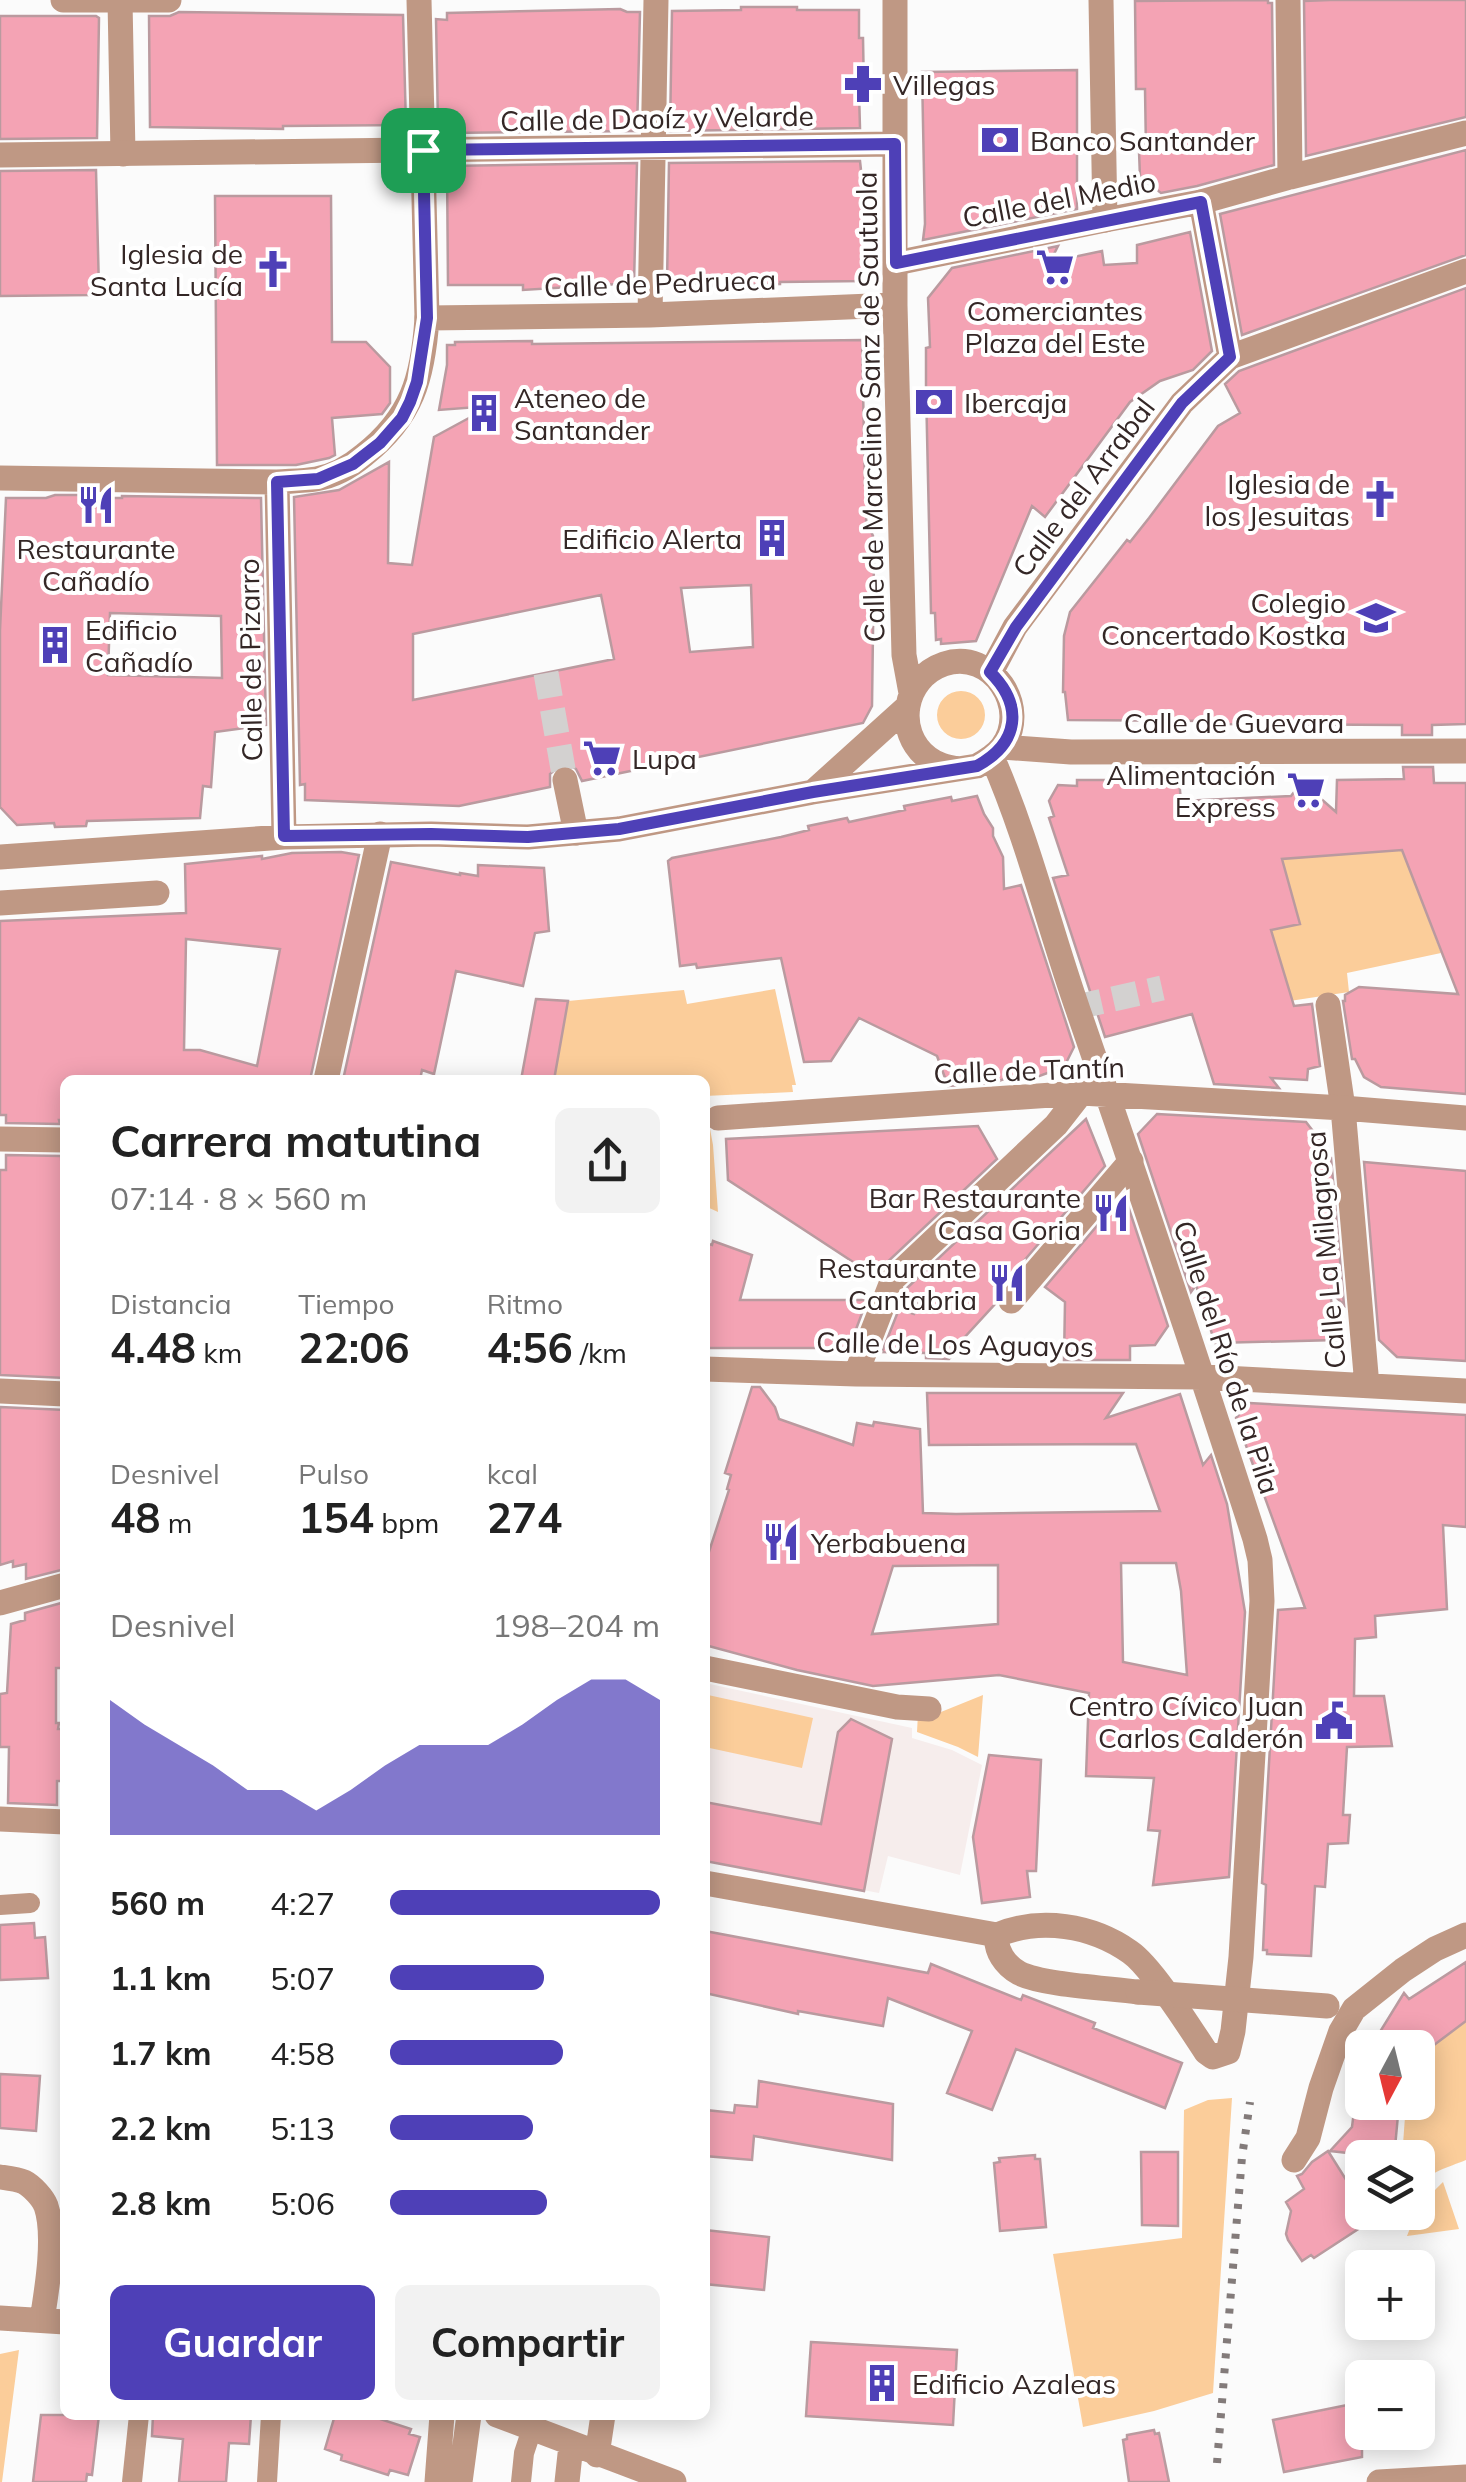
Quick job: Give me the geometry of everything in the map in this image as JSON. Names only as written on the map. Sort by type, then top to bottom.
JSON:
[{"type":"street","points":[[63,0],[169,0]]},
{"type":"street","points":[[0,478],[277,482],[318,479],[353,464],[380,443],[402,418],[417,382],[427,318],[419,0]]},
{"type":"street","points":[[650,315],[656,0]]},
{"type":"street","name":"Calle de Marcelino Sanz de Sautuola","points":[[895,0],[895,304],[904,655],[909,701]]},
{"type":"street","points":[[1102,0],[1105,220]]},
{"type":"street","points":[[1288,0],[1290,177]]},
{"type":"street","points":[[120,1],[123,154]]},
{"type":"street","name":"Calle del Medio","points":[[896,263],[1201,202],[1466,134]]},
{"type":"street","name":"Calle de Daoíz y Velarde","points":[[0,156],[895,144]]},
{"type":"street","points":[[1201,202],[1230,357]]},
{"type":"street","name":"Calle del Arrabal","points":[[990,672],[1016,627],[1182,403],[1230,357],[1466,271]]},
{"type":"street","name":"Calle de Pedrueca","points":[[427,318],[650,315],[895,304]]},
{"type":"street","name":"Calle de Pizarro","points":[[277,482],[284,836]]},
{"type":"street","points":[[0,856],[284,836],[528,837],[619,829],[977,766],[997,752],[1009,735],[1012,710],[1003,684],[990,672],[969,663],[944,664],[927,673],[909,701],[813,792]]},
{"type":"street","points":[[909,701],[907,724],[913,743],[928,759],[957,769]]},
{"type":"street","name":"Calle de Guevara","points":[[997,752],[1466,751]]},
{"type":"street","name":"Calle del Río de la Pila","points":[[996,1934],[1036,1924],[1064,1926],[1090,1932],[1132,1953],[1206,2052],[1214,2057],[1228,2052],[1241,1957],[1262,1600],[1260,1560],[1204,1377],[1076,1007],[1006,792],[997,752]]},
{"type":"street","points":[[564,780],[576,833]]},
{"type":"street","points":[[327,1075],[380,834]]},
{"type":"street","points":[[0,902],[157,893]]},
{"type":"street","points":[[1328,1005],[1343,1108]]},
{"type":"street","points":[[856,1374],[893,1279],[1056,1125],[1082,1093]]},
{"type":"street","name":"Calle de Tantín","points":[[718,1118],[1082,1093],[1466,1118]]},
{"type":"street","name":"Calle La Milagrosa","points":[[1343,1108],[1367,1386]]},
{"type":"street","points":[[0,1139],[60,1140]]},
{"type":"street","points":[[1010,1301],[1131,1161]]},
{"type":"street","name":"Calle de Los Aguayos","points":[[710,1370],[1204,1377],[1466,1391]]},
{"type":"street","points":[[0,1391],[60,1394]]},
{"type":"street","points":[[0,1602],[60,1586]]},
{"type":"street","points":[[710,1669],[897,1708],[929,1710]]},
{"type":"street","points":[[0,1819],[60,1822]]},
{"type":"street","points":[[710,1884],[996,1934],[995,1946],[1002,1957],[1018,1972],[1038,1979],[1138,1992],[1354,2009]]},
{"type":"street","points":[[1294,2160],[1308,2138],[1341,2031],[1354,2009],[1403,1970],[1466,1935]]},
{"type":"street","points":[[0,2177],[24,2182],[46,2205],[48,2278],[54,2321],[0,2318]]},
{"type":"street","points":[[437,2482],[442,2420]]},
{"type":"street","points":[[460,2482],[468,2420]]},
{"type":"street","points":[[510,2420],[670,2481]]},
{"type":"street","points":[[598,2455],[602,2420]]},
{"type":"street","points":[[567,2482],[571,2445]]},
{"type":"street","points":[[1379,2482],[1466,2477]]},
{"type":"lane","points":[[0,1905],[30,1903]]},
{"type":"lane","points":[[132,2482],[138,2420]]},
{"type":"lane","points":[[266,2482],[271,2420]]},
{"type":"lane","points":[[522,2482],[524,2453],[532,2429]]},
{"type":"shaded area","points":[[961,691],[978,698],[985,715],[978,732],[961,739],[944,732],[937,715],[944,698]]},
{"type":"shaded area","points":[[1355,784],[1377,784],[1441,953],[1347,973],[1349,992],[1283,1002],[1288,986],[1279,955],[1251,960],[1245,935],[1299,924],[1282,859],[1379,852]]},
{"type":"shaded area","points":[[775,989],[796,1085],[792,1085],[793,1092],[710,1096],[710,1075],[555,1075],[568,1001],[684,990],[687,1004]]},
{"type":"shaded area","points":[[710,1129],[713,1145],[718,1212],[710,1208]]},
{"type":"shaded area","points":[[710,1684],[912,1728],[912,1738],[952,1750],[982,1765],[960,1875],[888,1856],[879,1893],[710,1862]]},
{"type":"shaded area","points":[[710,1695],[813,1718],[802,1768],[710,1748]]},
{"type":"shaded area","points":[[983,1695],[978,1757],[917,1732],[918,1713],[936,1714]]},
{"type":"shaded area","points":[[1466,2021],[1466,2160],[1435,2173],[1435,2140],[1403,2140],[1405,2120],[1435,2120],[1435,2043]]},
{"type":"shaded area","points":[[1232,2098],[1213,2393],[1083,2427],[1053,2254],[1182,2238],[1184,2110],[1208,2100]]},
{"type":"shaded area","points":[[1443,2182],[1459,2229],[1407,2236],[1410,2230],[1435,2230],[1435,2190]]},
{"type":"shaded area","points":[[19,2350],[2,2482],[0,2482],[0,2354]]},
{"type":"building","points":[[1466,0],[1466,117],[1306,156],[1304,1]]},
{"type":"building","points":[[1135,1],[1272,3],[1274,165],[1161,193],[1140,177],[1139,151],[1146,151],[1145,89],[1136,89]]},
{"type":"building","points":[[741,7],[859,10],[864,92],[859,92],[860,128],[670,131],[672,11]]},
{"type":"building","points":[[620,9],[640,12],[637,131],[447,133],[447,124],[438,124],[436,19],[447,20],[447,13]]},
{"type":"building","points":[[179,12],[403,15],[406,125],[283,129],[150,127],[149,16]]},
{"type":"building","points":[[0,16],[99,18],[97,138],[0,139]]},
{"type":"building","name":"Banco Santander","points":[[1077,70],[1077,209],[923,240],[922,72]]},
{"type":"building","points":[[1466,150],[1466,255],[1242,335],[1220,214]]},
{"type":"building","points":[[860,161],[864,281],[711,286],[667,283],[669,163]]},
{"type":"building","points":[[637,163],[634,283],[523,290],[523,285],[448,285],[447,166]]},
{"type":"building","points":[[96,170],[99,290],[92,290],[92,295],[0,296],[0,171]]},
{"type":"building","name":"Iglesia de Santa Lucía","points":[[215,196],[331,196],[332,342],[366,342],[390,367],[390,403],[382,414],[332,418],[335,455],[329,458],[296,465],[217,465]]},
{"type":"building","points":[[1190,232],[1212,351],[1193,370],[1160,381],[1130,402],[1045,517],[1032,506],[976,641],[941,644],[941,639],[936,640],[935,613],[931,613],[928,298],[952,268],[1058,246],[1050,262],[1102,251],[1104,265],[1137,263],[1137,245]]},
{"type":"building","points":[[1466,288],[1466,724],[1432,725],[1432,735],[1402,735],[1402,725],[1068,720],[1063,692],[1064,636],[1070,612],[1127,540],[1130,542],[1218,426],[1240,413],[1225,384],[1239,371]]},
{"type":"building","points":[[862,340],[865,486],[873,495],[866,520],[873,536],[874,559],[872,706],[863,723],[582,781],[576,769],[561,764],[550,774],[550,787],[459,806],[305,800],[305,784],[300,785],[294,497],[339,490],[389,462],[388,563],[412,565],[434,437],[491,406],[439,410],[447,345]],"holes":[[[751,585],[753,647],[690,652],[681,588]],[[601,595],[614,659],[413,700],[413,634]]]},
{"type":"building","points":[[6,498],[261,498],[266,725],[215,732],[211,787],[203,786],[200,818],[87,821],[86,826],[17,825],[0,807],[0,630]],"holes":[[[110,613],[221,616],[222,678],[108,675]]]},
{"type":"building","points":[[1403,767],[1433,767],[1434,783],[1466,783],[1466,1094],[1381,1087],[1364,1077],[1352,1059],[1345,995],[1359,987],[1458,994],[1402,850],[1282,859],[1300,924],[1271,930],[1294,1006],[1312,1004],[1320,1066],[1308,1069],[1307,1080],[1271,1078],[1279,1088],[1214,1084],[1192,1014],[1105,1037],[1053,878],[1068,875],[1049,818],[1054,816],[1049,801],[1058,785],[1077,786],[1077,780],[1179,780],[1181,801],[1291,796],[1302,782],[1336,812],[1337,780],[1404,779]]},
{"type":"building","points":[[977,796],[1003,857],[1004,889],[1021,885],[1074,1047],[1064,1067],[1034,1078],[1030,1070],[993,1083],[948,1086],[937,1056],[859,1018],[831,1061],[804,1062],[781,958],[697,968],[696,964],[680,966],[668,861],[672,858],[781,837],[809,830],[808,826],[905,810],[904,806]]},
{"type":"building","points":[[292,853],[359,855],[311,1075],[60,1075],[60,1124],[6,1123],[6,1115],[0,1115],[0,921],[186,913],[185,864]],"holes":[[[186,939],[280,949],[257,1066],[200,1050],[184,1050]]]},
{"type":"building","points":[[391,862],[478,876],[478,865],[544,868],[549,931],[535,933],[523,986],[456,971],[434,1074],[422,1070],[421,1075],[344,1075]]},
{"type":"building","points":[[536,999],[568,1001],[555,1075],[522,1075]]},
{"type":"building","points":[[1157,1114],[1306,1122],[1323,1144],[1325,1158],[1331,1158],[1344,1305],[1330,1291],[1336,1340],[1215,1343],[1196,1285],[1191,1292],[1138,1134]]},
{"type":"building","points":[[1086,1119],[1105,1166],[999,1290],[995,1304],[964,1338],[967,1341],[949,1359],[926,1358],[926,1353],[882,1352],[899,1309],[914,1314],[919,1304],[904,1295],[907,1288]]},
{"type":"building","points":[[978,1126],[997,1159],[876,1277],[728,1180],[726,1139]]},
{"type":"building","points":[[6,1155],[60,1156],[60,1378],[0,1375],[0,1170],[6,1170]]},
{"type":"building","points":[[1364,1162],[1466,1171],[1466,1361],[1397,1357],[1379,1340]]},
{"type":"building","points":[[1124,1194],[1168,1326],[1155,1345],[1130,1346],[1130,1360],[1064,1360],[1065,1302],[1045,1287]]},
{"type":"building","points":[[713,1241],[752,1255],[740,1300],[867,1300],[849,1348],[710,1348]]},
{"type":"building","points":[[752,1387],[760,1387],[779,1419],[853,1445],[857,1423],[920,1429],[923,1513],[1160,1511],[1136,1444],[929,1445],[927,1393],[1123,1393],[1106,1418],[1180,1394],[1203,1465],[1211,1455],[1227,1504],[1245,1612],[1229,1877],[1153,1885],[1160,1831],[1148,1830],[1154,1778],[1086,1776],[1089,1693],[999,1675],[873,1686],[710,1646],[710,1549],[731,1475],[725,1473]],"holes":[[[1121,1563],[1176,1563],[1181,1591],[1187,1675],[1123,1662]],[[998,1565],[998,1624],[872,1634],[893,1566]]]},
{"type":"building","points":[[1249,1403],[1466,1415],[1466,1527],[1443,1525],[1447,1609],[1375,1616],[1376,1637],[1355,1639],[1354,1696],[1384,1696],[1392,1746],[1347,1747],[1343,1815],[1350,1815],[1348,1843],[1328,1844],[1325,1887],[1315,1886],[1311,1956],[1267,1954],[1263,1950],[1266,1885],[1262,1883],[1278,1610],[1305,1608],[1236,1418]]},
{"type":"building","points":[[0,1407],[60,1410],[60,1570],[26,1579],[26,1564],[13,1567],[13,1561],[0,1565]]},
{"type":"building","points":[[60,1603],[60,1668],[56,1668],[56,1723],[60,1729],[57,1805],[8,1803],[9,1747],[0,1747],[0,1694],[7,1693],[11,1624],[25,1620],[25,1613]]},
{"type":"building","points":[[851,1719],[892,1739],[864,1891],[710,1862],[710,1803],[821,1824],[838,1732]]},
{"type":"building","points":[[989,1755],[1041,1760],[1036,1871],[1027,1871],[1030,1897],[982,1903],[973,1837]]},
{"type":"building","points":[[34,1923],[35,1938],[45,1937],[48,1978],[0,1980],[0,1925]]},
{"type":"building","points":[[710,1932],[928,1973],[931,1964],[1021,2000],[1023,1995],[1095,2023],[1093,2028],[1182,2063],[1165,2108],[1016,2049],[992,2110],[947,2093],[972,2031],[888,1998],[883,2026],[798,2014],[710,1994]]},
{"type":"building","points":[[1466,1962],[1466,2021],[1435,2044],[1435,2030],[1381,2030],[1404,1993],[1409,1999]]},
{"type":"building","points":[[0,2074],[40,2076],[36,2131],[0,2128]]},
{"type":"building","points":[[759,2081],[893,2104],[892,2160],[754,2136],[752,2160],[710,2156],[710,2111],[734,2113],[735,2105],[757,2107]]},
{"type":"building","points":[[1353,2120],[1398,2120],[1396,2140],[1345,2140],[1345,2153],[1330,2151],[1352,2127]]},
{"type":"building","points":[[1328,2151],[1345,2178],[1345,2230],[1357,2230],[1314,2258],[1311,2255],[1302,2261],[1286,2234],[1291,2211],[1286,2202],[1304,2189],[1297,2176]]},
{"type":"building","points":[[1141,2152],[1178,2152],[1178,2226],[1142,2225]]},
{"type":"building","points":[[1035,2155],[1035,2159],[1040,2159],[1046,2227],[1000,2231],[994,2163],[1000,2162],[999,2158]]},
{"type":"building","points":[[710,2231],[769,2237],[764,2290],[710,2285]]},
{"type":"building","name":"Edificio Azaleas","points":[[811,2342],[957,2350],[953,2425],[806,2416]]},
{"type":"building","points":[[1345,2405],[1345,2450],[1362,2450],[1362,2457],[1284,2472],[1273,2420]]},
{"type":"building","points":[[41,2415],[60,2415],[60,2420],[98,2420],[92,2475],[87,2474],[86,2482],[33,2482]]},
{"type":"building","points":[[153,2420],[251,2420],[249,2444],[229,2443],[226,2482],[179,2482],[183,2439],[152,2436]]},
{"type":"building","points":[[334,2420],[383,2420],[411,2429],[409,2434],[420,2437],[408,2475],[390,2470],[388,2475],[341,2460],[342,2455],[325,2449]]},
{"type":"building","points":[[1154,2430],[1159,2433],[1169,2482],[1129,2482],[1123,2440],[1127,2435]]},
{"type":"tunnel","points":[[546,673],[565,780]]},
{"type":"tunnel","points":[[1077,1007],[1162,988]]},
{"type":"railway","points":[[1217,2463],[1250,2102]]},
{"type":"place","name":"Villegas","points":[[863,84]]},
{"type":"place","name":"Banco Santander","points":[[1000,140]]},
{"type":"place","name":"Comerciantes Plaza del Este","points":[[1055,267]]},
{"type":"place","name":"Iglesia de Santa Lucía","points":[[273,269]]},
{"type":"place","name":"Ibercaja","points":[[934,402]]},
{"type":"place","name":"Ateneo de Santander","points":[[484,413]]},
{"type":"place","name":"Iglesia de los Jesuitas","points":[[1380,499]]},
{"type":"place","name":"Restaurante Cañadío","points":[[96,505]]},
{"type":"place","name":"Edificio Alerta","points":[[772,538]]},
{"type":"place","name":"Colegio Concertado Kostka","points":[[1376,618]]},
{"type":"place","name":"Edificio Cañadío","points":[[55,645]]},
{"type":"place","name":"Lupa","points":[[602,758]]},
{"type":"place","name":"Alimentación Express","points":[[1306,790]]},
{"type":"place","name":"Bar Restaurante Casa Goria","points":[[1111,1213]]},
{"type":"place","name":"Restaurante Cantabria","points":[[1007,1283]]},
{"type":"place","name":"Yerbabuena","points":[[781,1542]]},
{"type":"place","name":"Centro Cívico Juan Carlos Calderón","points":[[1334,1721]]},
{"type":"place","name":"Edificio Azaleas","points":[[882,2383]]},
{"type":"route","points":[[895,144],[896,263],[1201,202],[1230,357],[1182,403],[1016,627],[990,672],[1010,698],[1009,735],[992,758],[977,766],[619,829],[528,837],[284,836],[277,482],[318,479],[353,464],[380,443],[410,402],[426,338],[423,150],[895,144]]}]
